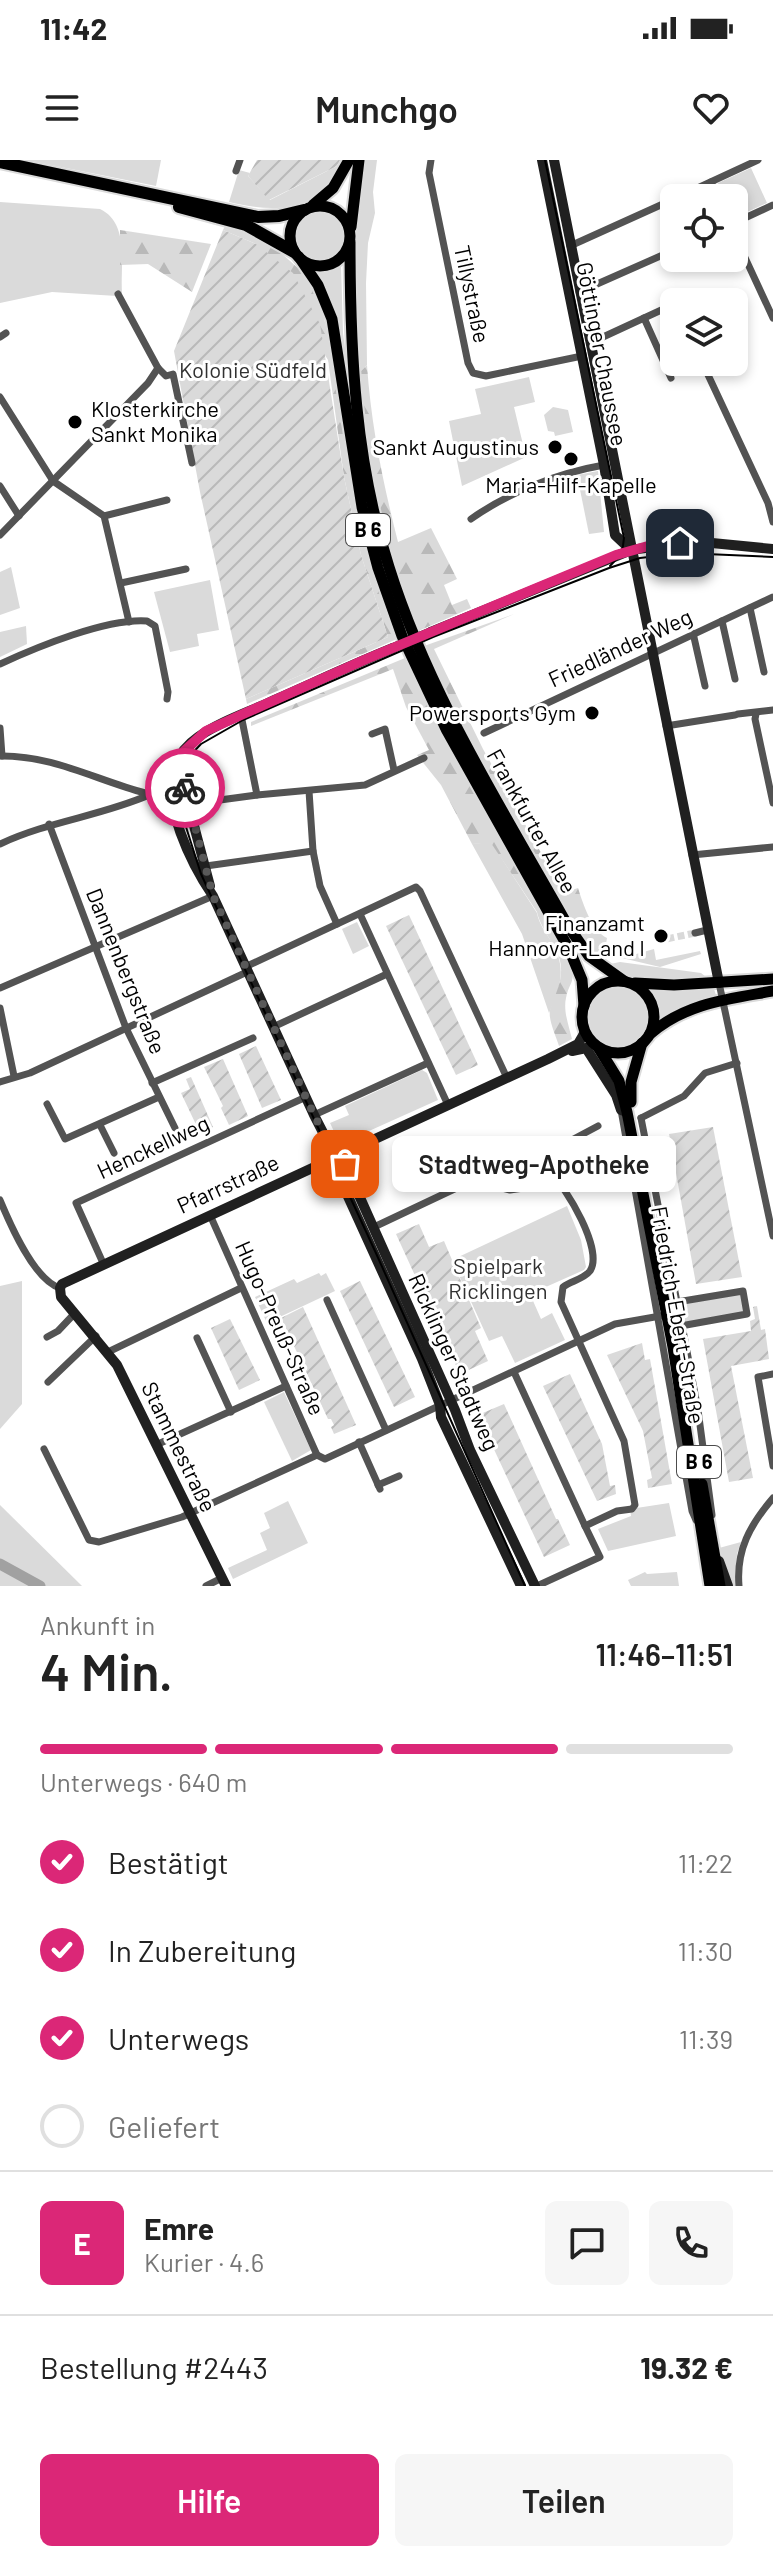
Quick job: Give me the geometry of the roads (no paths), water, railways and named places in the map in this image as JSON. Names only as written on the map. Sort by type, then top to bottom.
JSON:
[{"type":"highway","points":[[0,162],[234,216],[270,217],[308,208]]},
{"type":"highway","points":[[0,168],[207,209]]},
{"type":"highway","points":[[234,216],[296,255]]},
{"type":"main road","points":[[308,208],[320,205],[337,210],[348,224],[350,237],[343,256],[329,265],[313,265],[296,255],[290,229],[308,208],[333,188],[349,160]]},
{"type":"main road","name":"Frankfurter Allee","points":[[359,160],[350,237],[354,375],[362,452],[375,517],[400,600],[447,708],[568,926],[589,956],[627,982]]},
{"type":"main road","name":"Frankfurter Allee","points":[[296,255],[318,285],[332,319],[362,507],[378,568],[402,636],[446,729],[569,949],[582,980],[584,1006]]},
{"type":"main road","points":[[584,1006],[590,994],[602,984],[719,983],[773,979]]},
{"type":"main road","name":"B 6","points":[[627,982],[642,990],[650,1001],[654,1014],[646,1039]]},
{"type":"main road","points":[[598,1047],[618,1053],[627,1052],[685,1010],[773,991]]},
{"type":"main road","name":"B 6","points":[[584,1006],[582,1019],[585,1032],[598,1047]]},
{"type":"main road","name":"Friedrich-Ebert-Straße","points":[[646,1039],[631,1082],[631,1114],[663,1315],[705,1526],[716,1554],[713,1586]]},
{"type":"main road","name":"Friedrich-Ebert-Straße","points":[[598,1047],[619,1081],[631,1114],[679,1326],[694,1411],[713,1586]]},
{"type":"street","points":[[236,171],[240,160]]},
{"type":"street","name":"Tillystraße","points":[[431,160],[429,173],[468,363],[473,373],[486,376],[582,356]]},
{"type":"street","name":"Göttinger Chaussee","points":[[542,160],[590,343],[630,531],[631,550],[707,930],[773,1236]]},
{"type":"street","name":"Göttinger Chaussee","points":[[554,160],[582,356],[615,535],[631,550]]},
{"type":"street","points":[[706,184],[758,160]]},
{"type":"street","points":[[566,248],[660,205]]},
{"type":"street","points":[[748,217],[773,205]]},
{"type":"street","points":[[579,292],[660,256]]},
{"type":"street","points":[[748,264],[773,318]]},
{"type":"street","points":[[118,294],[158,368],[166,376],[173,374],[192,463]]},
{"type":"street","points":[[590,343],[660,311]]},
{"type":"street","points":[[644,318],[671,378]]},
{"type":"street","points":[[0,535],[148,383],[158,368]]},
{"type":"street","points":[[709,376],[770,502],[773,522]]},
{"type":"street","points":[[0,397],[53,481],[104,516],[129,622]]},
{"type":"street","points":[[471,519],[540,483],[604,465]]},
{"type":"street","points":[[0,486],[19,516]]},
{"type":"street","points":[[104,516],[167,500]]},
{"type":"street","points":[[173,796],[174,766],[182,753],[206,731],[431,632],[631,550],[680,543],[773,549]]},
{"type":"street","points":[[121,583],[186,569]]},
{"type":"street","name":"Friedländer Weg","points":[[484,733],[773,597]]},
{"type":"street","points":[[750,608],[764,672]]},
{"type":"street","points":[[0,664],[45,645],[129,622],[147,621],[155,626],[167,699]]},
{"type":"street","points":[[722,621],[735,679]]},
{"type":"street","points":[[693,633],[705,686]]},
{"type":"street","points":[[666,726],[773,710]]},
{"type":"street","points":[[756,714],[773,803]]},
{"type":"street","points":[[241,715],[257,795]]},
{"type":"street","points":[[0,728],[1,756],[52,762],[149,795],[173,796],[183,792],[188,797]]},
{"type":"street","points":[[372,734],[385,729],[394,770]]},
{"type":"street","points":[[173,796],[181,775],[182,753]]},
{"type":"street","points":[[205,802],[365,785],[424,758]]},
{"type":"street","name":"Ricklinger Stadtweg","points":[[181,775],[213,896]]},
{"type":"street","points":[[309,791],[313,851],[320,886],[337,924]]},
{"type":"street","points":[[0,844],[32,829],[128,804],[149,795]]},
{"type":"street","name":"Ricklinger Stadtweg","points":[[173,796],[189,854],[213,896],[314,1115],[335,1156],[345,1164],[374,1227],[444,1403],[441,1417],[521,1586]]},
{"type":"street","name":"Dannenbergstraße","points":[[49,824],[126,1028],[175,1128]]},
{"type":"street","points":[[692,855],[773,847]]},
{"type":"street","points":[[206,866],[313,851]]},
{"type":"street","points":[[0,1082],[30,1073],[126,1028],[416,887],[507,1078]]},
{"type":"street","points":[[0,988],[213,896]]},
{"type":"street","points":[[360,914],[448,1105]]},
{"type":"street","points":[[695,933],[707,930]]},
{"type":"street","points":[[273,1027],[387,974]]},
{"type":"street","points":[[0,1008],[14,1076]]},
{"type":"street","name":"Pfarrstraße","points":[[60,1288],[66,1280],[548,1059],[578,1044],[585,1032]]},
{"type":"street","points":[[152,1083],[253,1038]]},
{"type":"street","name":"Pfarrstraße","points":[[548,1059],[586,1048],[631,1114]]},
{"type":"street","points":[[314,1115],[428,1063]]},
{"type":"street","points":[[631,1114],[684,1096],[705,1073],[737,1063]]},
{"type":"street","points":[[47,1104],[65,1139],[159,1097]]},
{"type":"street","name":"Henckellweg","points":[[103,1263],[76,1203],[306,1097]]},
{"type":"street","name":"Friedrich-Ebert-Straße","points":[[631,1114],[677,1302],[743,1291],[747,1314],[679,1326]]},
{"type":"street","points":[[100,1125],[114,1153]]},
{"type":"street","points":[[374,1227],[465,1184],[479,1182],[520,1190],[537,1183],[550,1172],[557,1153],[568,1142],[598,1126]]},
{"type":"street","name":"Ricklinger Stadtweg","points":[[335,1156],[335,1168],[422,1359],[536,1586]]},
{"type":"street","points":[[550,1172],[578,1211],[593,1264],[588,1274],[568,1283],[560,1292],[561,1302],[624,1441],[635,1505],[632,1509],[617,1511],[585,1526]]},
{"type":"street","name":"Stammestraße","points":[[0,1200],[32,1261],[52,1286],[60,1288],[61,1297],[108,1352],[224,1582],[206,1586]]},
{"type":"street","name":"Hugo-Preuß-Straße","points":[[210,1215],[317,1455]]},
{"type":"street","points":[[108,1352],[241,1288]]},
{"type":"street","points":[[327,1300],[386,1430]]},
{"type":"street","points":[[47,1337],[58,1331],[75,1313]]},
{"type":"street","points":[[44,1449],[91,1541],[99,1542],[190,1514],[317,1455],[325,1459],[615,1324],[663,1315]]},
{"type":"street","points":[[48,1382],[96,1336]]},
{"type":"street","points":[[197,1338],[231,1412]]},
{"type":"street","points":[[514,1372],[600,1557],[536,1586]]},
{"type":"street","points":[[773,1374],[758,1377],[773,1466]]},
{"type":"street","points":[[156,1445],[286,1386]]},
{"type":"street","points":[[359,1442],[379,1487],[399,1476]]},
{"type":"street","points":[[739,1586],[743,1541],[773,1498]]},
{"type":"street","points":[[716,1554],[728,1586]]},
{"type":"waterway","points":[[0,1564],[40,1586]]},
{"type":"tunnel","points":[[657,941],[695,933]]},
{"type":"tram line","points":[[545,160],[624,538],[622,553],[610,566]]},
{"type":"tram line","points":[[525,1586],[201,874],[179,805],[178,775],[183,763],[201,744],[243,720],[433,637],[609,568],[640,558],[683,553],[773,557]]},
{"type":"place","name":"Klosterkirche Sankt Monika","points":[[75,422]]},
{"type":"place","name":"Sankt Augustinus","points":[[555,447]]},
{"type":"place","name":"Maria-Hilf-Kapelle","points":[[571,459]]},
{"type":"place","name":"Powersports Gym","points":[[592,713]]},
{"type":"place","name":"Finanzamt Hannover-Land I","points":[[661,936]]},
{"type":"place","name":"Stadtweg-Apotheke","points":[[345,1164]]},
{"type":"park label","name":"Kolonie Südfeld","points":[[253,370]]},
{"type":"park label","name":"Spielpark Ricklingen","points":[[498,1278]]}]
